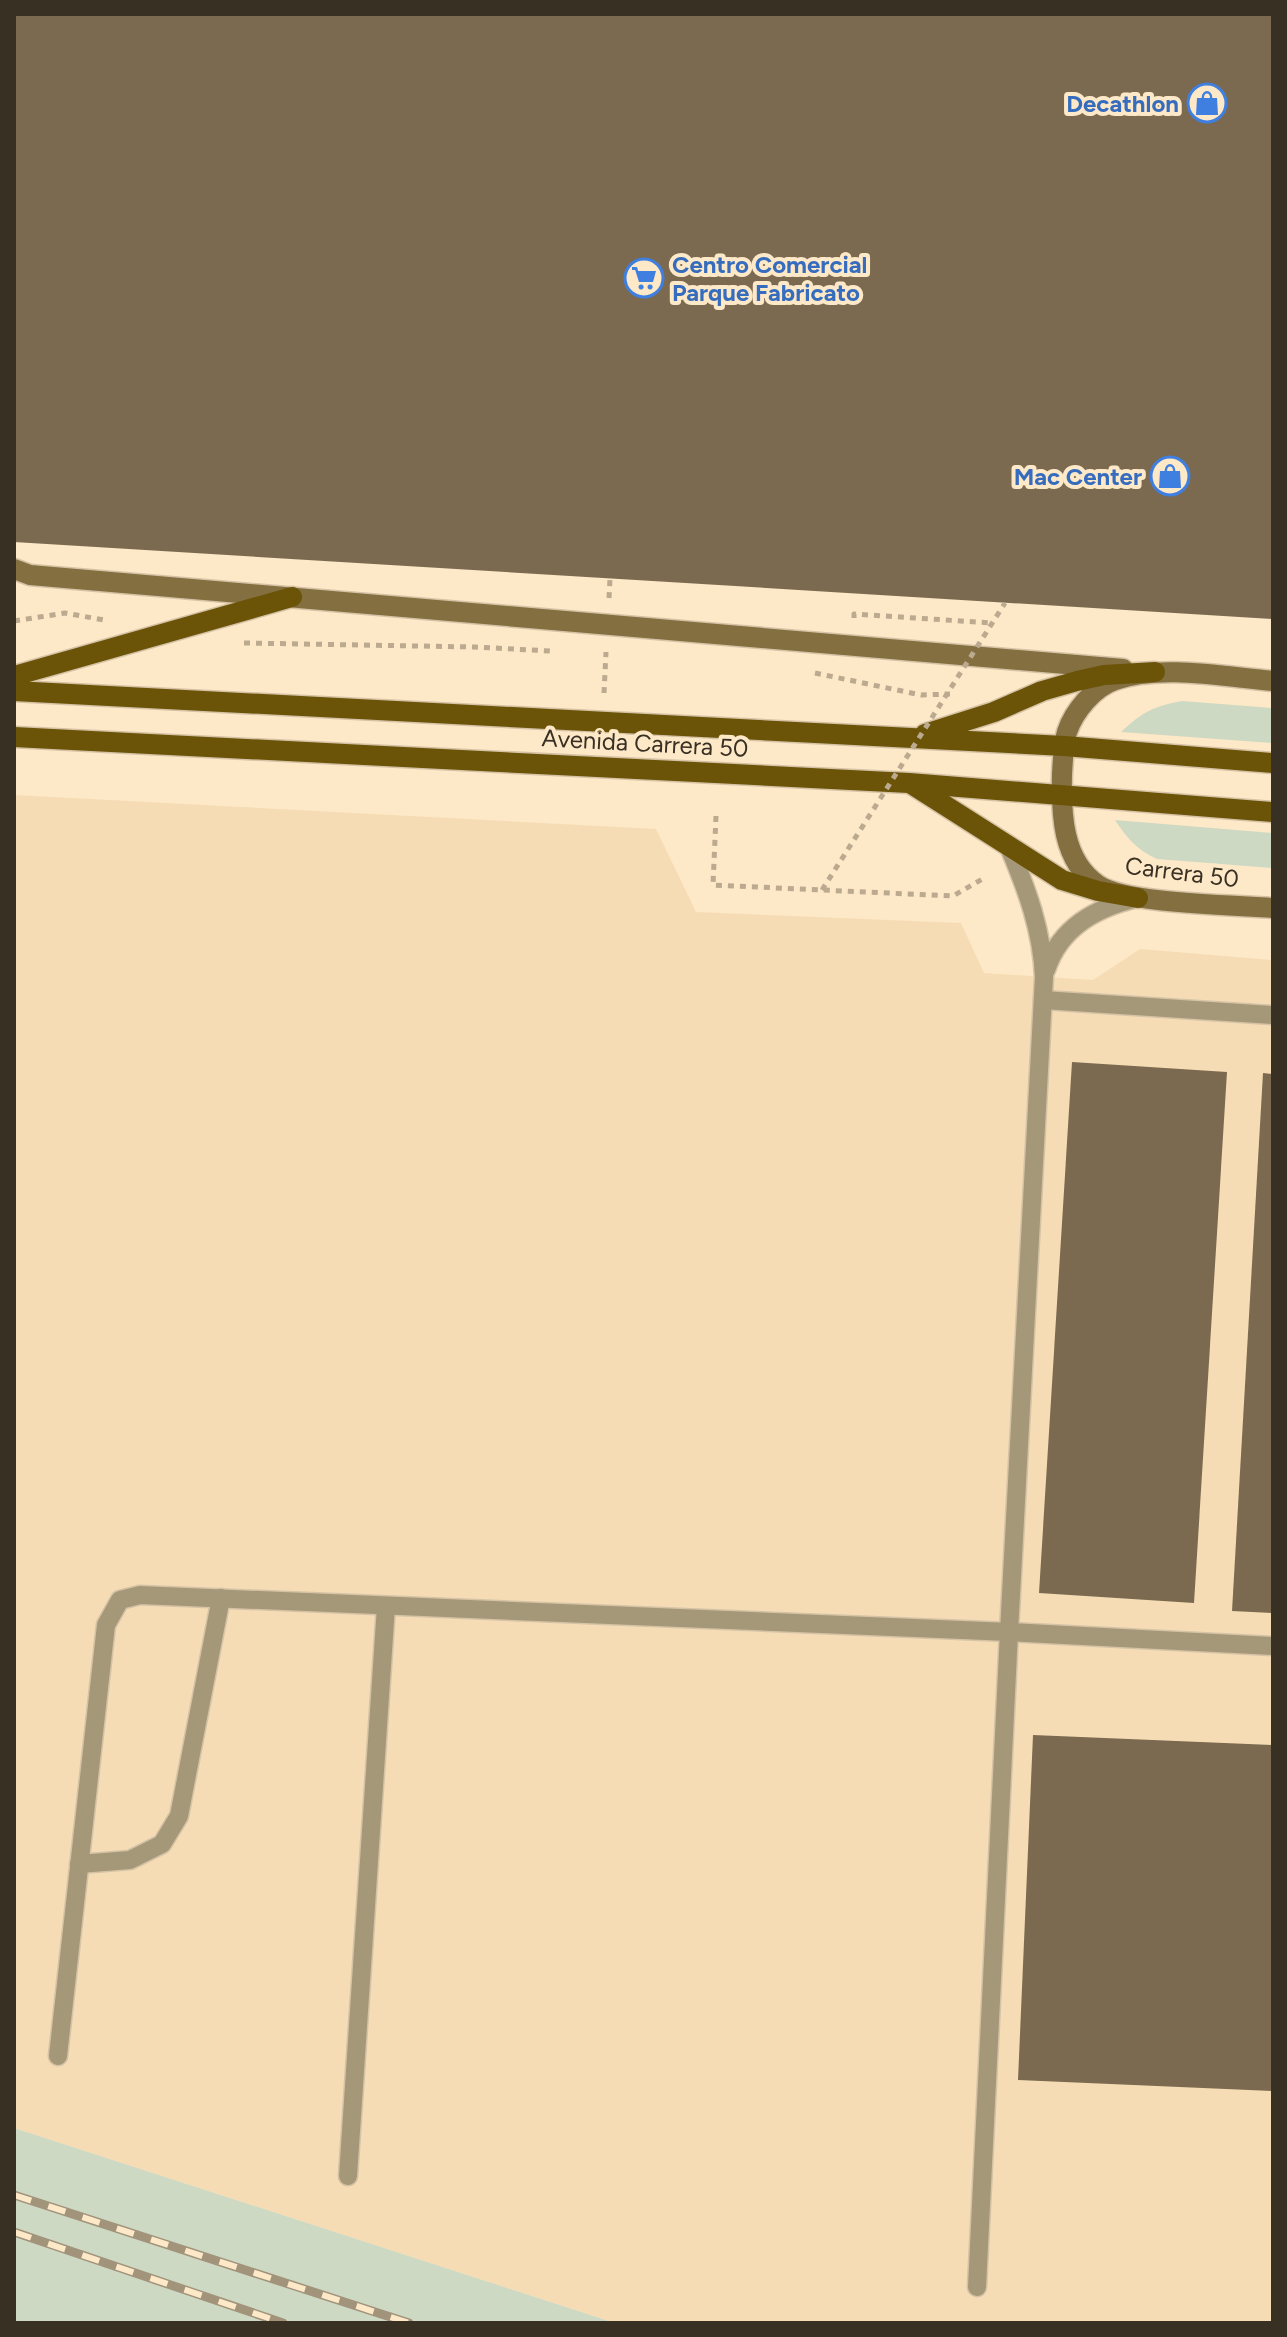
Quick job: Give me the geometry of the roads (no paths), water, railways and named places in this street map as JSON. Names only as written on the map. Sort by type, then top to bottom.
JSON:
[{"type":"main road","points":[[14,569],[30,575],[1155,672]]},
{"type":"main road","points":[[14,676],[292,597]]},
{"type":"main road","points":[[913,738],[1077,681],[1104,675],[1155,672]]},
{"type":"main road","name":"Carrera 50","points":[[1273,681],[1155,672],[1112,681],[1097,690],[1079,709],[1067,730],[1062,795],[1063,826],[1080,868],[1099,886],[1138,898],[1273,908]]},
{"type":"main road","name":"Avenida Carrera 50","points":[[14,691],[1064,746],[1273,763]]},
{"type":"main road","name":"Avenida Carrera 50","points":[[14,737],[909,783],[1273,812]]},
{"type":"main road","points":[[909,783],[1062,880],[1098,891],[1138,898]]},
{"type":"lane","points":[[977,2287],[1044,977],[1038,926],[1030,897],[1009,847]]},
{"type":"lane","points":[[1044,977],[1050,958],[1068,933],[1102,909],[1138,898]]},
{"type":"lane","points":[[1043,1000],[1273,1015]]},
{"type":"lane","points":[[58,2056],[106,1625],[120,1600],[140,1595],[221,1598],[1273,1646]]},
{"type":"lane","points":[[79,1864],[130,1860],[162,1844],[179,1816],[221,1598]]},
{"type":"lane","points":[[348,2176],[386,1606]]},
{"type":"railway","points":[[14,2195],[409,2323]]},
{"type":"railway","points":[[14,2232],[283,2323]]},
{"type":"place","name":"Decathlon","points":[[1207,103]]},
{"type":"place","name":"Centro Comercial Parque Fabricato","points":[[644,278]]},
{"type":"place","name":"Mac Center","points":[[1170,476]]}]
